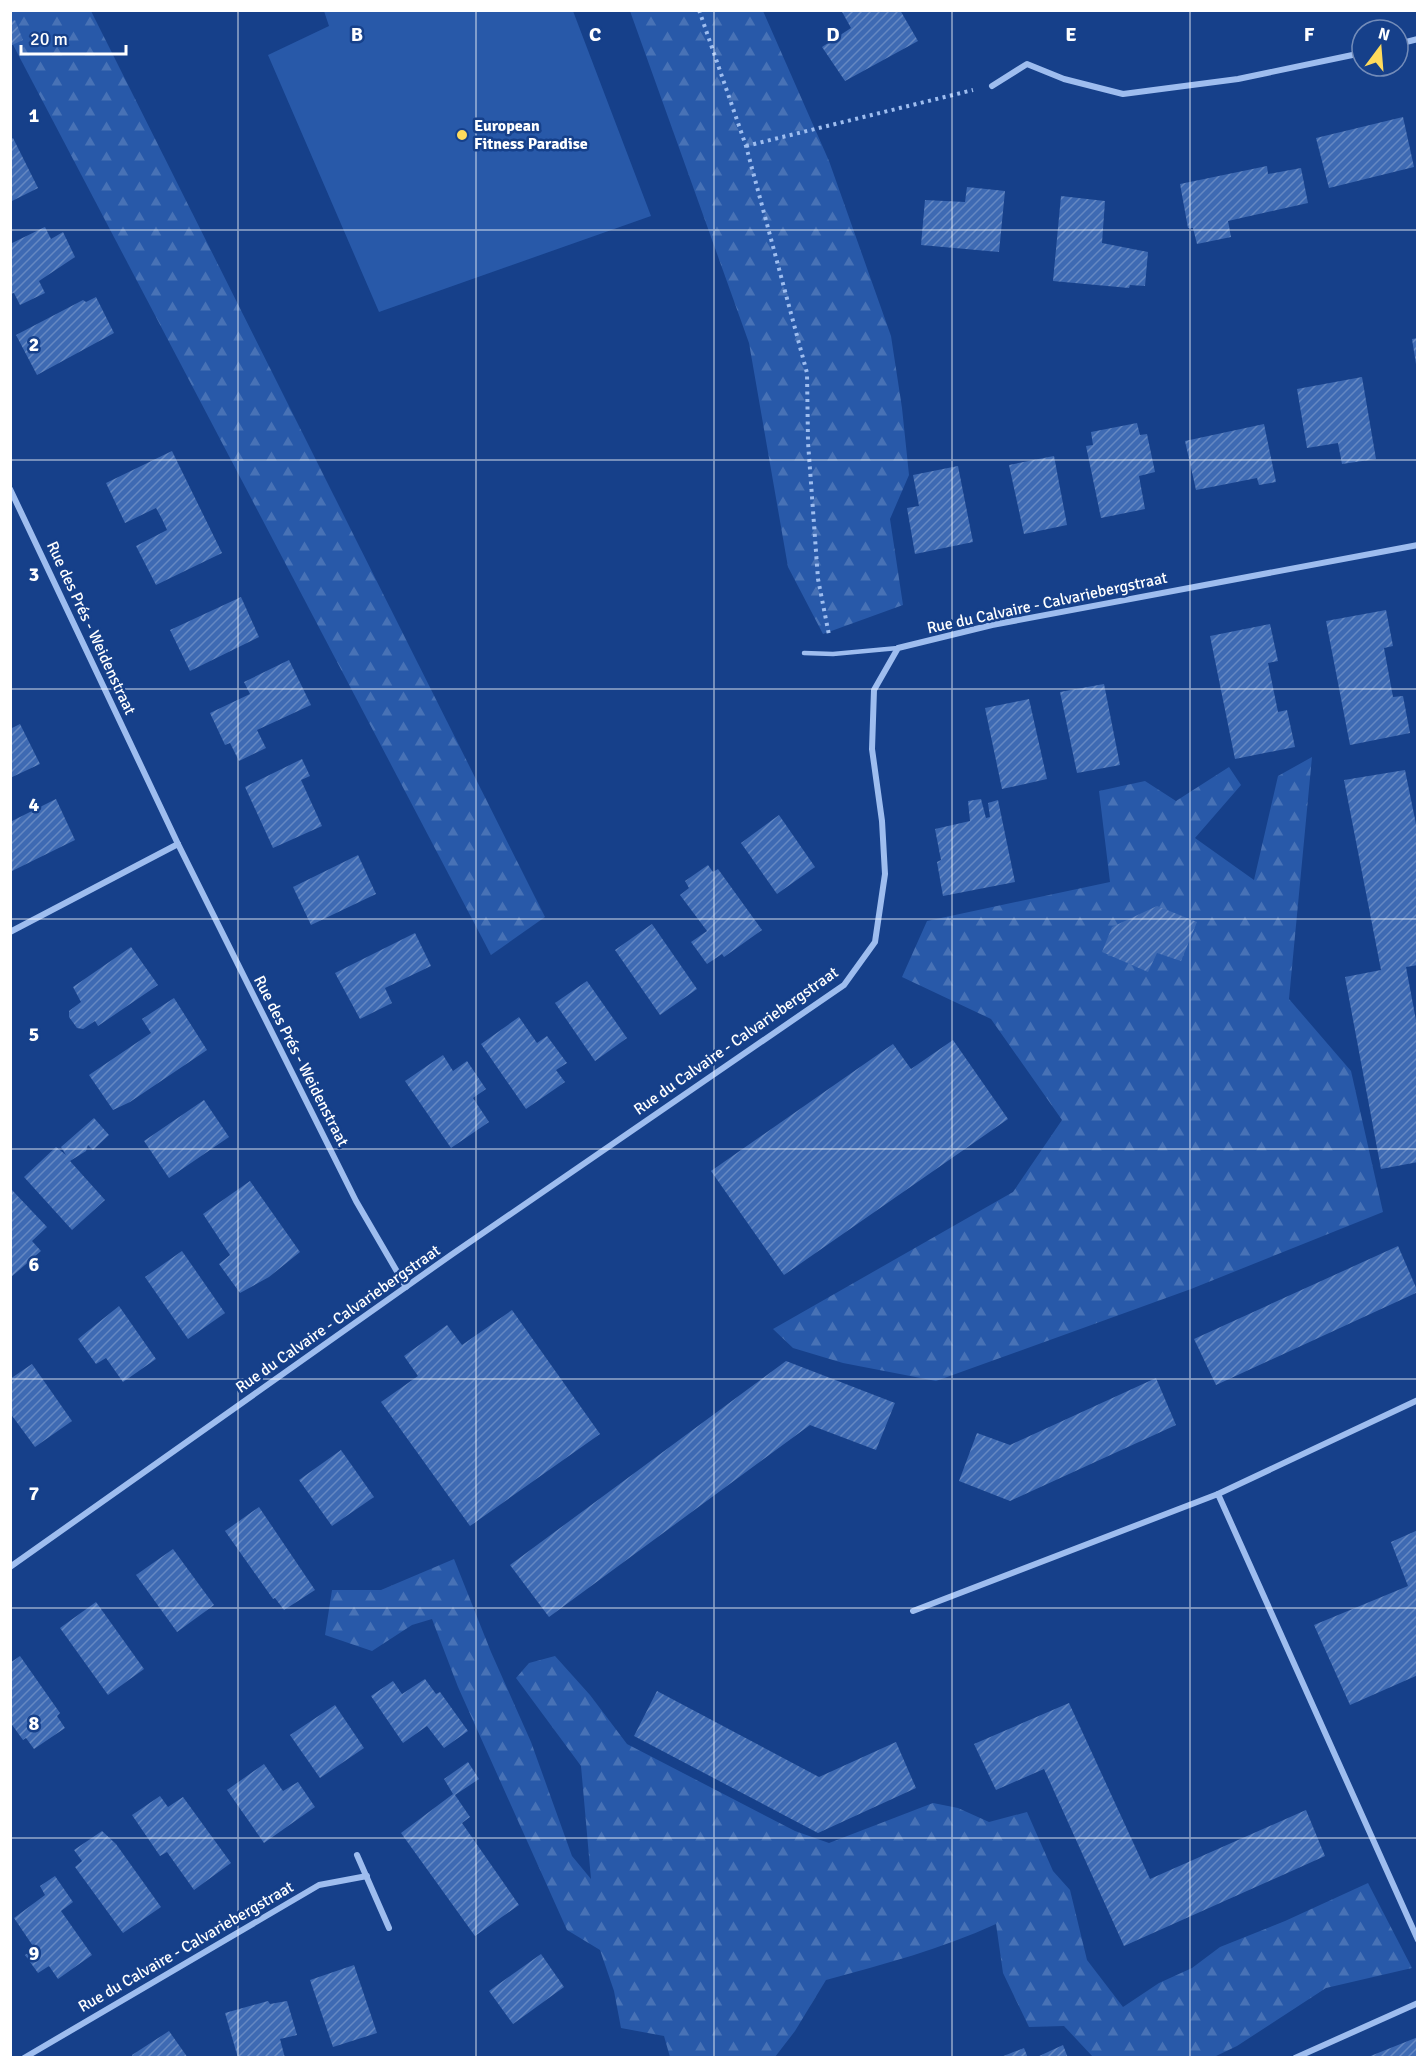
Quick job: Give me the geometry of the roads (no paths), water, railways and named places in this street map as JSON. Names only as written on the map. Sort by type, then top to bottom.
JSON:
[{"type":"street","points":[[992,86],[1027,64],[1064,80],[1123,94],[1238,80],[1350,56]]},
{"type":"street","name":"Rue des Prés - Weidenstraat","points":[[10,489],[178,844],[356,1201],[406,1287]]},
{"type":"street","name":"Rue du Calvaire - Calvariebergstraat","points":[[10,1566],[406,1287],[844,985],[875,942],[885,874],[882,821],[872,749],[874,690],[898,648],[992,625],[1418,545]]},
{"type":"street","points":[[10,932],[178,844]]},
{"type":"street","points":[[913,1611],[1218,1494],[1418,1400]]},
{"type":"street","points":[[1218,1494],[1418,1940]]},
{"type":"street","points":[[357,1855],[389,1928]]},
{"type":"street","name":"Rue du Calvaire - Calvariebergstraat","points":[[24,2058],[319,1885],[367,1876]]},
{"type":"street","points":[[1295,2058],[1418,2003]]},
{"type":"lane","points":[[804,653],[833,654],[898,648]]},
{"type":"place","name":"European Fitness Paradise","points":[[462,135]]}]
